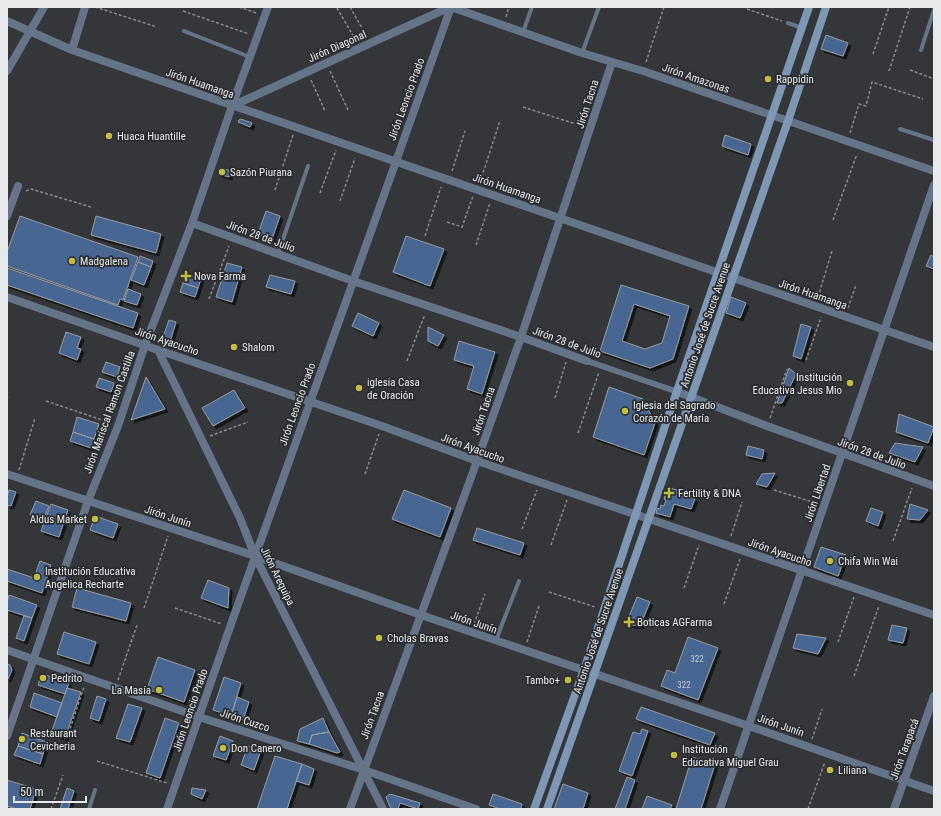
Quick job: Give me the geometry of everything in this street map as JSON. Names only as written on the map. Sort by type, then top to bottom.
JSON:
[{"type":"main road","name":"Antonio José de Sucre Avenue","points":[[534,809],[584,671],[809,7]]},
{"type":"main road","name":"Antonio José de Sucre Avenue","points":[[547,809],[692,397],[826,7]]},
{"type":"street","points":[[7,71],[31,32],[44,7]]},
{"type":"street","points":[[72,50],[85,7]]},
{"type":"street","name":"Jirón Mariscal Ramon Castilla","points":[[7,736],[88,501],[118,426],[145,345],[192,223],[268,7]]},
{"type":"street","name":"Jirón Diagonal","points":[[232,106],[451,7]]},
{"type":"street","name":"Jirón Amazonas","points":[[451,7],[582,53],[643,72],[934,171]]},
{"type":"street","name":"Jirón Leoncio Prado","points":[[167,809],[255,556],[451,7]]},
{"type":"street","name":"Jirón Huamanga","points":[[7,21],[72,50],[934,347]]},
{"type":"street","name":"Jirón Tacna","points":[[350,809],[521,337],[612,62]]},
{"type":"street","name":"Jirón Libertad","points":[[720,809],[934,185]]},
{"type":"street","points":[[7,216],[16,190]]},
{"type":"street","name":"Jirón 28 de Julio","points":[[192,223],[353,281],[521,337],[678,392],[842,454],[934,486]]},
{"type":"street","name":"Jirón Ayacucho","points":[[7,297],[382,426],[477,461],[934,615]]},
{"type":"street","name":"Jirón Arequipa","points":[[158,350],[240,518],[255,556],[383,809]]},
{"type":"street","name":"Jirón Junín","points":[[7,474],[255,556],[496,641],[749,726],[934,791]]},
{"type":"street","name":"Jirón Cuzco","points":[[7,650],[199,717],[364,770],[476,809]]},
{"type":"street","name":"Jirón Tarapacá","points":[[894,809],[934,696]]},
{"type":"lane","points":[[523,32],[532,7]]},
{"type":"lane","points":[[582,53],[599,7]]},
{"type":"lane","points":[[921,50],[934,10]]},
{"type":"lane","points":[[788,23],[802,28]]},
{"type":"lane","points":[[184,31],[250,57]]},
{"type":"lane","points":[[900,129],[934,140]]},
{"type":"lane","points":[[278,254],[308,166]]},
{"type":"lane","points":[[496,641],[519,581]]},
{"type":"lane","points":[[89,809],[95,790]]},
{"type":"path","points":[[95,7],[157,27]]},
{"type":"path","points":[[239,7],[265,16]]},
{"type":"path","points":[[350,7],[370,43]]},
{"type":"path","points":[[643,72],[664,7]]},
{"type":"path","points":[[873,54],[889,7]]},
{"type":"path","points":[[889,71],[910,7]]},
{"type":"path","points":[[337,8],[360,47]]},
{"type":"path","points":[[747,9],[788,23]]},
{"type":"path","points":[[183,11],[257,37]]},
{"type":"path","points":[[326,63],[348,110]]},
{"type":"path","points":[[910,70],[934,79]]},
{"type":"path","points":[[307,72],[325,111]]},
{"type":"path","points":[[848,142],[859,104],[866,106],[872,82],[923,100]]},
{"type":"path","points":[[523,107],[590,129]]},
{"type":"path","points":[[447,222],[462,227],[500,121]]},
{"type":"path","points":[[275,190],[295,127]]},
{"type":"path","points":[[425,236],[465,131]]},
{"type":"path","points":[[320,193],[338,142]]},
{"type":"path","points":[[833,220],[861,146]]},
{"type":"path","points":[[340,201],[358,149]]},
{"type":"path","points":[[16,190],[31,189],[91,207]]},
{"type":"path","points":[[476,244],[492,195]]},
{"type":"path","points":[[209,299],[232,237]]},
{"type":"path","points":[[815,306],[832,251]]},
{"type":"path","points":[[845,317],[856,285]]},
{"type":"path","points":[[407,361],[428,306]]},
{"type":"path","points":[[806,360],[824,310]]},
{"type":"path","points":[[555,398],[569,354]]},
{"type":"path","points":[[578,433],[602,366]]},
{"type":"path","points":[[767,426],[787,369]]},
{"type":"path","points":[[46,401],[118,426]]},
{"type":"path","points":[[17,478],[35,418]]},
{"type":"path","points":[[202,440],[248,422]]},
{"type":"path","points":[[365,474],[382,426]]},
{"type":"path","points":[[892,541],[915,480]]},
{"type":"path","points":[[522,529],[540,482]]},
{"type":"path","points":[[774,490],[824,506]]},
{"type":"path","points":[[551,545],[570,492]]},
{"type":"path","points":[[728,546],[742,502]]},
{"type":"path","points":[[144,608],[171,528]]},
{"type":"path","points":[[684,588],[702,537]]},
{"type":"path","points":[[724,604],[742,550]]},
{"type":"path","points":[[838,642],[856,589]]},
{"type":"path","points":[[549,592],[604,610]]},
{"type":"path","points":[[471,632],[485,594]]},
{"type":"path","points":[[854,676],[882,598]]},
{"type":"path","points":[[524,650],[539,606]]},
{"type":"path","points":[[174,608],[230,627]]},
{"type":"path","points":[[116,688],[137,625]]},
{"type":"path","points":[[67,738],[87,678]]},
{"type":"path","points":[[810,747],[822,709]]},
{"type":"path","points":[[808,809],[828,754]]},
{"type":"path","points":[[97,761],[175,786]]},
{"type":"path","points":[[51,809],[63,775]]},
{"type":"building","points":[[826,35],[848,43],[843,56],[821,49]]},
{"type":"building","points":[[241,119],[252,123],[250,127],[238,122]]},
{"type":"building","points":[[725,135],[751,144],[748,155],[722,146]]},
{"type":"building","points":[[221,168],[231,171],[229,177],[219,174]]},
{"type":"building","points":[[266,211],[280,216],[272,239],[258,234]]},
{"type":"building","name":"Madgalena","points":[[20,216],[138,257],[123,300],[120,299],[118,305],[7,266],[7,252]]},
{"type":"building","points":[[96,216],[161,234],[156,253],[91,235]]},
{"type":"building","points":[[406,236],[444,249],[430,286],[393,272]]},
{"type":"building","points":[[931,255],[934,257],[934,269],[926,266]]},
{"type":"building","points":[[140,256],[153,261],[151,267],[138,262]]},
{"type":"building","points":[[138,262],[151,267],[144,285],[131,280]]},
{"type":"building","points":[[227,263],[242,267],[232,302],[216,297]]},
{"type":"building","points":[[7,268],[138,313],[133,328],[7,285]]},
{"type":"building","points":[[186,274],[201,279],[198,288],[183,283]]},
{"type":"building","points":[[270,275],[295,281],[291,294],[266,287]]},
{"type":"building","points":[[183,283],[198,288],[195,297],[180,292]]},
{"type":"building","points":[[621,285],[689,306],[673,359],[650,368],[600,351]],"holes":[[[634,304],[670,316],[662,343],[645,349],[622,341]]]},
{"type":"building","points":[[128,289],[141,294],[137,305],[124,301]]},
{"type":"building","points":[[731,297],[746,303],[740,318],[726,313]]},
{"type":"building","points":[[358,313],[379,323],[373,336],[352,326]]},
{"type":"building","points":[[169,320],[176,322],[170,342],[164,341],[163,337]]},
{"type":"building","points":[[801,324],[811,327],[801,359],[793,356]]},
{"type":"building","points":[[428,327],[444,335],[438,346],[428,341]]},
{"type":"building","points":[[66,332],[81,337],[77,348],[81,349],[77,360],[59,353]]},
{"type":"building","points":[[459,341],[495,352],[482,394],[467,389],[474,366],[454,360]]},
{"type":"building","points":[[106,362],[120,367],[117,377],[102,372]]},
{"type":"building","points":[[789,368],[796,374],[782,403],[777,403]]},
{"type":"building","points":[[146,377],[165,409],[131,420]]},
{"type":"building","points":[[99,378],[114,383],[111,392],[96,387]]},
{"type":"building","name":"Iglesia del Sagrado Corazón de María","points":[[609,387],[643,399],[655,423],[644,455],[593,437]]},
{"type":"building","points":[[234,390],[245,408],[213,426],[202,408]]},
{"type":"building","points":[[899,414],[934,427],[928,443],[896,432]]},
{"type":"building","points":[[77,417],[99,424],[94,439],[73,432]]},
{"type":"building","points":[[73,432],[94,439],[91,448],[70,441]]},
{"type":"building","points":[[895,443],[923,447],[915,462],[889,453]]},
{"type":"building","points":[[748,446],[764,450],[762,459],[746,455]]},
{"type":"building","points":[[775,473],[767,487],[756,484],[762,474]]},
{"type":"building","points":[[670,488],[693,495],[692,498],[695,499],[691,509],[674,504],[670,517],[656,513],[657,508],[660,509],[661,505],[664,506],[666,500],[664,499],[667,490],[669,491]]},
{"type":"building","points":[[9,490],[16,492],[11,506],[7,505]]},
{"type":"building","points":[[404,490],[451,508],[440,537],[392,519]]},
{"type":"building","points":[[36,501],[49,506],[43,520],[30,515]]},
{"type":"building","points":[[51,504],[68,510],[59,537],[41,531]]},
{"type":"building","points":[[910,504],[928,510],[920,520],[907,519]]},
{"type":"building","points":[[871,508],[883,512],[878,526],[866,521]]},
{"type":"building","points":[[95,516],[118,524],[113,538],[90,530]]},
{"type":"building","points":[[477,528],[524,543],[520,555],[473,540]]},
{"type":"building","name":"Chifa Win Wai","points":[[821,547],[846,555],[838,576],[814,567]]},
{"type":"building","points":[[40,561],[51,565],[42,593],[7,581],[7,569],[34,578]]},
{"type":"building","points":[[208,580],[229,588],[228,608],[201,598]]},
{"type":"building","points":[[77,588],[131,603],[126,621],[72,607]]},
{"type":"building","points":[[9,595],[37,605],[32,618],[7,610]]},
{"type":"building","points":[[637,597],[650,602],[640,626],[626,624]]},
{"type":"building","points":[[24,616],[32,618],[24,641],[16,638]]},
{"type":"building","points":[[892,625],[907,628],[903,643],[888,640]]},
{"type":"building","points":[[64,632],[96,642],[89,664],[57,654]]},
{"type":"building","points":[[797,634],[826,638],[818,654],[793,648]]},
{"type":"building","points":[[688,637],[718,648],[698,700],[661,686],[667,670],[675,673]]},
{"type":"building","points":[[158,657],[195,670],[184,702],[147,689]]},
{"type":"building","points":[[7,664],[10,665],[12,670],[8,679],[7,679]]},
{"type":"building","points":[[45,675],[69,683],[65,694],[38,685],[40,678]]},
{"type":"building","points":[[224,677],[241,683],[231,716],[213,710]]},
{"type":"building","points":[[67,688],[81,692],[65,738],[51,733]]},
{"type":"building","points":[[34,693],[62,703],[57,717],[30,707]]},
{"type":"building","points":[[97,696],[106,699],[99,721],[90,718]]},
{"type":"building","points":[[237,697],[249,702],[243,720],[231,716]]},
{"type":"building","points":[[128,704],[142,708],[130,742],[116,738]]},
{"type":"building","points":[[641,707],[715,733],[710,745],[636,719]]},
{"type":"building","points":[[165,718],[179,723],[160,778],[146,773]]},
{"type":"building","points":[[323,718],[329,732],[312,735],[309,744],[297,741],[300,729]]},
{"type":"building","points":[[642,729],[648,731],[632,776],[619,771],[633,732],[640,734]]},
{"type":"building","points":[[329,732],[340,752],[337,753],[309,744],[312,735]]},
{"type":"building","points":[[22,733],[47,742],[43,754],[18,746]]},
{"type":"building","name":"Don Canero","points":[[220,736],[233,741],[226,760],[213,756]]},
{"type":"building","points":[[18,746],[43,754],[40,764],[14,755]]},
{"type":"building","points":[[248,746],[261,750],[254,770],[241,765]]},
{"type":"building","points":[[275,756],[302,764],[287,809],[257,809]]},
{"type":"building","points":[[692,757],[715,764],[701,809],[676,809]]},
{"type":"building","points":[[302,764],[314,769],[309,785],[296,781]]},
{"type":"building","points":[[627,777],[635,780],[625,809],[615,809]]},
{"type":"building","points":[[7,780],[36,789],[30,809],[17,809],[7,806]]},
{"type":"building","points":[[563,784],[588,793],[583,809],[554,809]]},
{"type":"building","points":[[67,788],[74,791],[68,809],[60,809]]},
{"type":"building","points":[[192,788],[206,790],[202,799],[191,794]]},
{"type":"building","points":[[390,794],[420,803],[418,809],[400,803],[398,809],[391,809],[386,797]]},
{"type":"building","points":[[493,794],[522,804],[521,809],[500,809],[489,805]]},
{"type":"building","points":[[647,796],[672,805],[670,809],[642,809]]},
{"type":"place","name":"Rappidin","points":[[768,79]]},
{"type":"place","name":"Huaca Huantille","points":[[109,136]]},
{"type":"place","name":"Sazón Piurana","points":[[222,172]]},
{"type":"place","name":"Madgalena","points":[[72,261]]},
{"type":"place","name":"Nova Farma","points":[[186,276]]},
{"type":"place","name":"Shalom","points":[[234,347]]},
{"type":"place","name":"Institución Educativa Jesus Mio","points":[[850,383]]},
{"type":"place","name":"iglesia Casa de Oración","points":[[359,388]]},
{"type":"place","name":"Iglesia del Sagrado Corazón de María","points":[[625,411]]},
{"type":"place","name":"Fertility & DNA","points":[[669,493]]},
{"type":"place","name":"Aldus Market","points":[[95,519]]},
{"type":"place","name":"Chifa Win Wai","points":[[830,561]]},
{"type":"place","name":"Institución Educativa Angelica Recharte","points":[[37,577]]},
{"type":"place","name":"Boticas AGFarma","points":[[629,622]]},
{"type":"place","name":"Cholas Bravas","points":[[379,638]]},
{"type":"place","name":"Pedrito","points":[[43,678]]},
{"type":"place","name":"Tambo+","points":[[568,680]]},
{"type":"place","name":"La Masía","points":[[159,690]]},
{"type":"place","name":"Restaurant Cevicheria","points":[[22,739]]},
{"type":"place","name":"Don Canero","points":[[223,748]]},
{"type":"place","name":"Institución Educativa Miguel Grau","points":[[674,755]]},
{"type":"place","name":"Liliana","points":[[830,770]]}]
